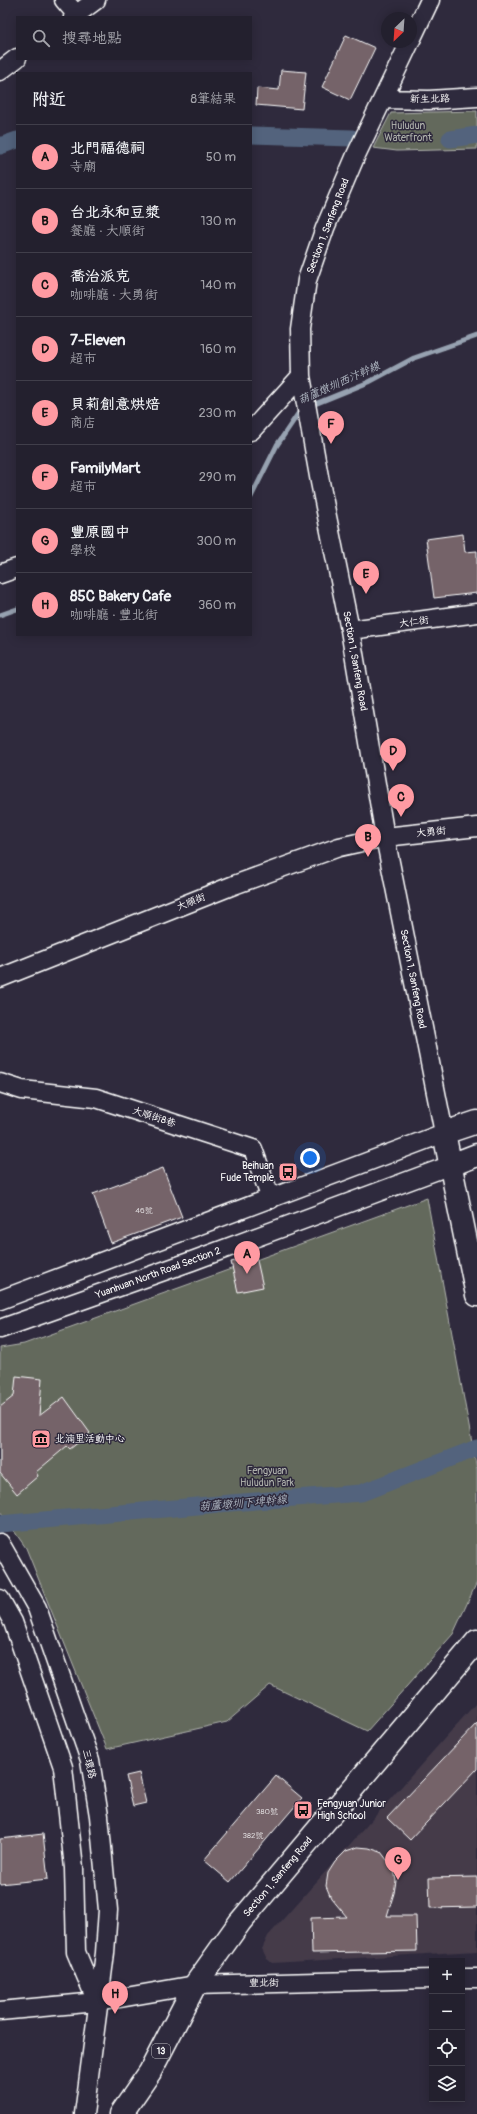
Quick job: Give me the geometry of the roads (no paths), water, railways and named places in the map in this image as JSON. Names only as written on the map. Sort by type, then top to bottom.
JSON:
[{"type":"main road","points":[[444,1133],[477,1122]]},
{"type":"main road","name":"Section 1, Sanfeng Road","points":[[444,1133],[477,1295]]},
{"type":"main road","points":[[451,1165],[477,1155]]},
{"type":"main road","name":"Section 1, Sanfeng Road","points":[[121,2114],[150,2072],[195,1985],[240,1922],[477,1641]]},
{"type":"street","points":[[64,0],[74,16],[96,0]]},
{"type":"street","name":"Section 1, Sanfeng Road","points":[[417,28],[430,0]]},
{"type":"street","name":"Section 1, Sanfeng Road","points":[[408,48],[325,228],[306,280],[300,328],[301,376],[350,630],[385,837],[444,1133]]},
{"type":"street","points":[[0,71],[16,59]]},
{"type":"street","name":"新生北路","points":[[383,99],[429,100],[477,97]]},
{"type":"street","points":[[252,430],[301,376]]},
{"type":"street","points":[[0,574],[16,568]]},
{"type":"street","name":"大仁街","points":[[350,630],[477,613]]},
{"type":"street","name":"大勇街","points":[[385,837],[477,827]]},
{"type":"street","name":"大順街","points":[[0,978],[241,882],[339,847],[385,837]]},
{"type":"street","name":"大順街8巷","points":[[0,1083],[22,1090],[96,1098],[253,1149],[271,1199]]},
{"type":"street","points":[[0,1300],[444,1133]]},
{"type":"street","name":"Yuanhuan North Road Section 2","points":[[0,1329],[16,1325],[451,1165]]},
{"type":"street","name":"三環路","points":[[0,1543],[37,1608],[90,1760],[99,1816],[108,1910],[105,1953],[84,2114]]},
{"type":"street","points":[[0,1599],[13,1622],[63,1767],[74,1868],[76,1952],[98,2002]]},
{"type":"street","points":[[63,1767],[90,1760]]},
{"type":"street","points":[[465,1978],[477,1978]]},
{"type":"street","name":"豐北街","points":[[0,2011],[98,2002],[195,1985],[429,1979]]},
{"type":"waterway","points":[[252,135],[352,138]]},
{"type":"waterway","points":[[450,139],[477,135]]},
{"type":"waterway","points":[[0,146],[16,140]]},
{"type":"waterway","name":"葫蘆燉圳西汴幹線","points":[[310,406],[369,382],[414,358],[477,336]]},
{"type":"waterway","name":"葫蘆燉圳西汴幹線","points":[[252,495],[277,445],[302,408]]},
{"type":"waterway","name":"葫蘆燉圳西汴幹線","points":[[0,615],[16,609]]},
{"type":"waterway","name":"葫蘆墩圳下埤幹線","points":[[0,1524],[230,1503],[361,1493],[477,1448]]},
{"type":"place","name":"FamilyMart","points":[[331,444]]},
{"type":"place","name":"貝莉創意烘焙","points":[[366,594]]},
{"type":"place","name":"7-Eleven","points":[[393,771]]},
{"type":"place","name":"喬治派克","points":[[401,817]]},
{"type":"place","name":"台北永和豆漿","points":[[368,857]]},
{"type":"place","name":"Beihuan Fude Temple","points":[[288,1172]]},
{"type":"place","name":"北門福德祠","points":[[247,1274]]},
{"type":"place","name":"北湳里活動中心","points":[[41,1439]]},
{"type":"place","name":"Fengyuan Junior High School","points":[[303,1810]]},
{"type":"place","name":"豐原國中","points":[[398,1880]]},
{"type":"place","name":"85C Bakery Cafe","points":[[115,2014]]},
{"type":"park label","name":"Huludun Waterfront","points":[[408,132]]},
{"type":"park label","name":"Fengyuan Huludun Park","points":[[267,1476]]}]
